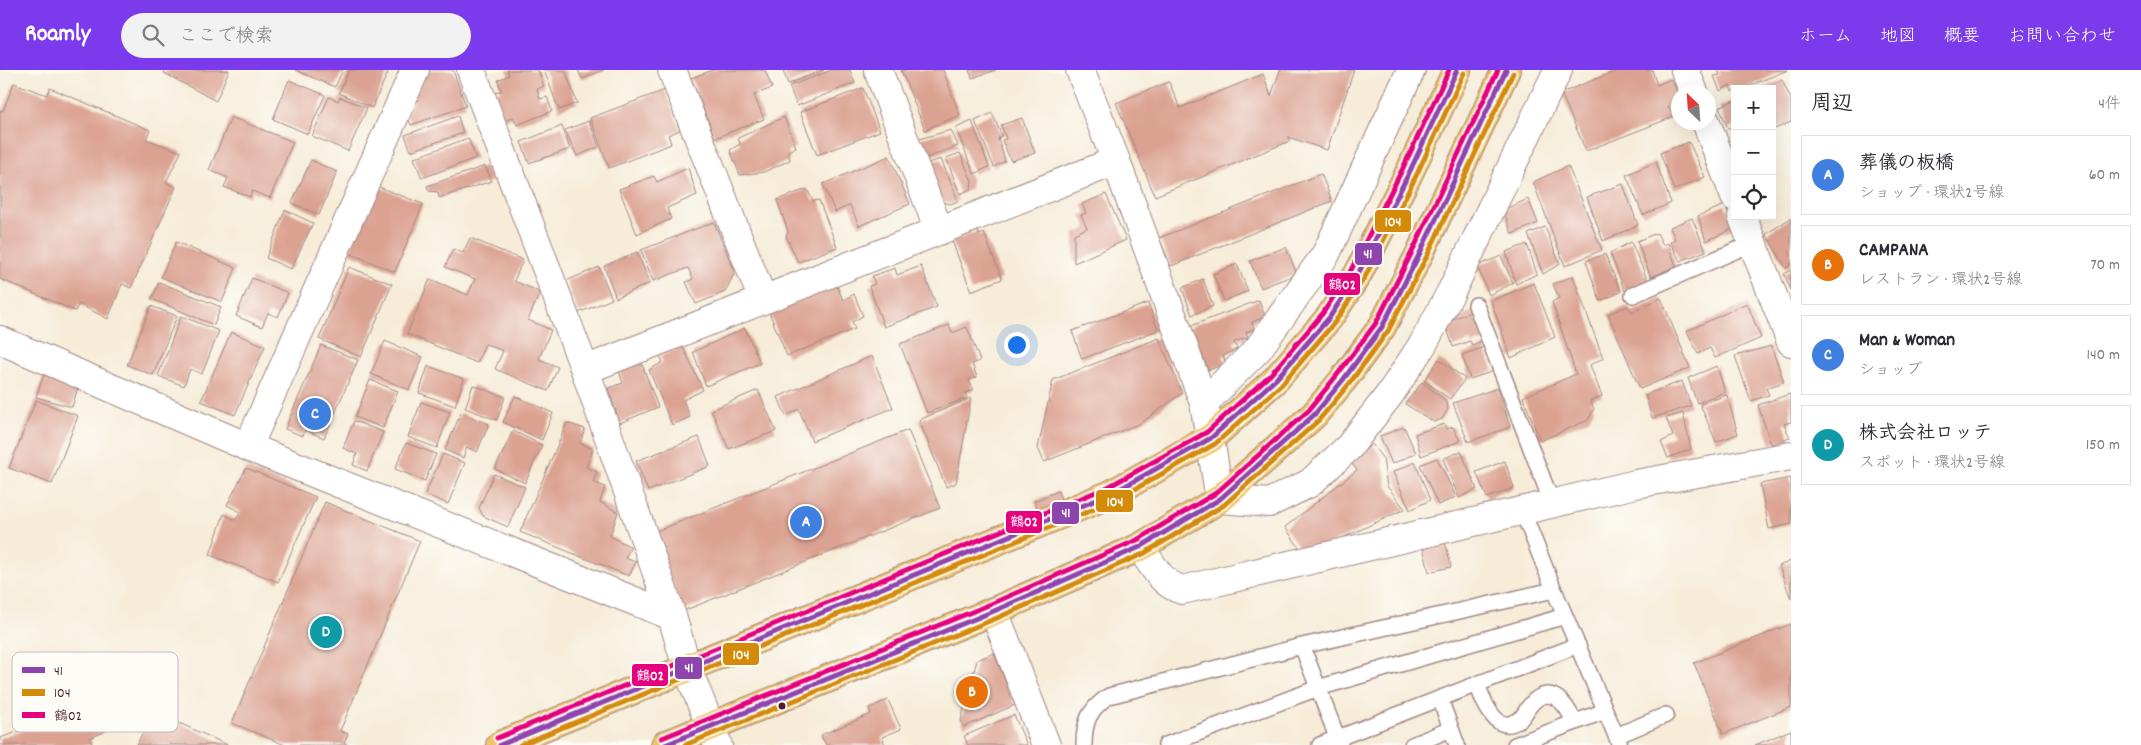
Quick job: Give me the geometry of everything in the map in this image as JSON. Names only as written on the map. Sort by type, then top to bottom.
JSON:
[{"type":"main road","points":[[500,745],[1111,494],[1211,438],[1276,379],[1329,318],[1358,274],[1409,173],[1457,70]]},
{"type":"main road","points":[[665,745],[714,736],[1140,547],[1220,499],[1314,415],[1363,354],[1397,300],[1506,70]]},
{"type":"street","points":[[248,447],[415,70]]},
{"type":"street","points":[[471,70],[585,370],[672,616],[687,668],[714,736]]},
{"type":"street","points":[[672,70],[763,300]]},
{"type":"street","points":[[878,70],[939,231]]},
{"type":"street","points":[[1080,70],[1116,161],[1204,403],[1220,499],[1269,503],[1310,483],[1349,447],[1390,394],[1424,344],[1558,70]]},
{"type":"street","points":[[1204,403],[1258,349],[1326,254],[1411,70]]},
{"type":"street","points":[[1685,70],[1691,85]]},
{"type":"street","points":[[1709,130],[1731,187]]},
{"type":"street","points":[[585,370],[1116,161]]},
{"type":"street","points":[[1744,220],[1791,342]]},
{"type":"street","points":[[0,340],[248,447],[672,616]]},
{"type":"street","points":[[1140,547],[1161,577],[1172,587],[1182,590],[1636,484],[1791,456]]},
{"type":"street","points":[[994,611],[1046,745]]},
{"type":"lane","points":[[1633,295],[1753,243]]},
{"type":"lane","points":[[1476,305],[1552,503]]},
{"type":"lane","points":[[1522,510],[1618,740],[1666,716]]},
{"type":"lane","points":[[1084,745],[1087,717],[1096,704],[1108,696],[1302,646],[1554,590]]},
{"type":"lane","points":[[1166,745],[1318,688],[1565,616]]},
{"type":"lane","points":[[1320,745],[1339,742],[1440,699],[1578,645]]},
{"type":"lane","points":[[1302,646],[1339,742]]},
{"type":"lane","points":[[1477,684],[1490,714],[1498,720],[1506,723],[1514,722],[1521,718],[1532,703],[1541,696],[1551,696],[1560,699],[1566,705],[1574,722]]},
{"type":"lane","points":[[1440,699],[1457,745]]},
{"type":"lane","points":[[1515,745],[1606,710]]},
{"type":"lane","points":[[1412,745],[1451,729]]},
{"type":"building","points":[[165,70],[229,70],[216,101],[164,73]]},
{"type":"building","points":[[295,70],[343,70],[335,87]]},
{"type":"building","points":[[349,70],[389,70],[372,108],[339,93]]},
{"type":"building","points":[[426,70],[453,70],[466,106],[411,125],[407,115]]},
{"type":"building","points":[[507,70],[538,70],[544,86],[537,89],[540,99],[547,97],[552,111],[517,125],[513,117],[505,121],[494,93],[501,91],[498,80],[509,75]]},
{"type":"building","points":[[544,70],[565,70],[577,103],[559,110]]},
{"type":"building","points":[[578,70],[604,70],[582,79]]},
{"type":"building","points":[[713,70],[765,70],[772,88],[754,95],[764,119],[715,138],[691,78]]},
{"type":"building","points":[[783,70],[824,70],[788,84]]},
{"type":"building","points":[[832,70],[850,70],[855,83],[797,106],[789,86]]},
{"type":"building","points":[[901,70],[943,70],[960,115],[925,130]]},
{"type":"building","points":[[969,70],[996,70],[972,78]]},
{"type":"building","points":[[1280,70],[1354,70],[1327,150],[1288,137],[1290,141],[1155,196],[1116,103],[1169,82],[1180,108],[1263,74],[1271,96]]},
{"type":"building","points":[[1618,70],[1652,70],[1657,85],[1671,79],[1674,85],[1671,85],[1671,103],[1668,105],[1671,118],[1586,151],[1561,93]]},
{"type":"building","points":[[1718,70],[1788,70],[1751,85],[1731,85],[1731,88],[1730,85],[1720,91],[1714,76],[1720,75]]},
{"type":"building","points":[[289,80],[325,95],[308,134],[273,119]]},
{"type":"building","points":[[1782,80],[1791,99],[1791,122],[1776,128],[1776,85],[1771,85]]},
{"type":"building","points":[[14,83],[47,95],[50,88],[150,130],[146,139],[181,152],[166,182],[176,187],[131,288],[122,284],[108,319],[79,304],[75,311],[0,279],[0,110],[3,111]]},
{"type":"building","points":[[863,88],[880,131],[817,155],[800,112]]},
{"type":"building","points":[[665,90],[680,130],[668,135],[671,144],[609,168],[590,118]]},
{"type":"building","points":[[329,97],[338,101],[340,97],[367,108],[348,151],[312,136]]},
{"type":"building","points":[[1731,102],[1731,127],[1728,128],[1719,107]]},
{"type":"building","points":[[992,113],[1002,136],[998,138],[1005,161],[994,167],[975,121]]},
{"type":"building","points":[[458,116],[463,133],[411,151],[405,135]]},
{"type":"building","points":[[231,117],[293,142],[270,198],[252,191],[250,197],[224,187],[228,178],[209,170]]},
{"type":"building","points":[[784,117],[796,147],[788,151],[790,160],[764,172],[740,175],[730,150],[740,144],[738,138]]},
{"type":"building","points":[[1022,118],[1035,153],[1011,161],[1002,140],[1006,139],[1001,125]]},
{"type":"building","points":[[589,121],[599,147],[577,156],[565,130]]},
{"type":"building","points":[[972,121],[989,167],[974,174],[956,128]]},
{"type":"building","points":[[562,126],[570,149],[529,163],[521,142]]},
{"type":"building","points":[[951,130],[958,146],[926,158],[919,139]]},
{"type":"building","points":[[468,138],[476,158],[422,178],[414,158]]},
{"type":"building","points":[[1689,142],[1705,177],[1674,190],[1660,153]]},
{"type":"building","points":[[960,153],[972,181],[971,189],[960,194],[946,158]]},
{"type":"building","points":[[889,156],[910,204],[859,226],[850,205],[835,212],[823,184]]},
{"type":"building","points":[[941,159],[958,201],[950,204],[939,201],[925,164]]},
{"type":"building","points":[[311,160],[337,172],[319,215],[292,203]]},
{"type":"building","points":[[1656,162],[1671,203],[1643,215],[1626,175]]},
{"type":"building","points":[[485,166],[492,181],[439,198],[438,192],[429,191],[427,186]]},
{"type":"building","points":[[1568,166],[1602,250],[1565,266],[1533,182]]},
{"type":"building","points":[[688,168],[697,195],[667,208],[671,219],[637,234],[619,189],[654,176],[657,182]]},
{"type":"building","points":[[1321,174],[1332,201],[1171,266],[1159,238]]},
{"type":"building","points":[[1623,184],[1638,225],[1603,241],[1587,197]]},
{"type":"building","points":[[376,186],[423,204],[395,272],[349,253]]},
{"type":"building","points":[[807,189],[813,201],[819,200],[837,247],[798,262],[786,236],[788,231],[777,200]]},
{"type":"building","points":[[1106,194],[1126,240],[1074,263],[1074,234],[1087,228],[1081,215],[1086,213],[1082,204]]},
{"type":"building","points":[[1528,199],[1538,223],[1512,234],[1503,210]]},
{"type":"building","points":[[1725,205],[1734,228],[1706,241],[1698,216]]},
{"type":"building","points":[[285,210],[313,223],[291,269],[266,258]]},
{"type":"building","points":[[1692,218],[1706,251],[1680,261],[1670,242],[1675,239],[1670,227]]},
{"type":"building","points":[[1791,218],[1791,265],[1786,268],[1766,234]]},
{"type":"building","points":[[714,222],[735,272],[725,292],[696,304],[686,282],[693,279],[688,268],[653,281],[641,250]]},
{"type":"building","points":[[1545,227],[1560,264],[1543,274],[1528,234]]},
{"type":"building","points":[[978,231],[979,235],[984,233],[1002,279],[971,291],[952,241]]},
{"type":"building","points":[[1657,233],[1663,245],[1668,243],[1676,266],[1651,277],[1637,241]]},
{"type":"building","points":[[470,238],[523,260],[514,281],[540,292],[528,320],[551,330],[539,359],[558,367],[548,391],[495,369],[503,351],[485,344],[477,363],[407,334],[430,279],[468,295],[475,279],[445,267],[453,249],[463,253]]},
{"type":"building","points":[[176,242],[236,268],[222,302],[161,277]]},
{"type":"building","points":[[1631,242],[1648,281],[1625,291],[1610,253]]},
{"type":"building","points":[[1527,244],[1537,274],[1516,284],[1506,252]]},
{"type":"building","points":[[1286,247],[1297,274],[1261,288],[1250,261]]},
{"type":"building","points":[[637,252],[650,283],[616,298],[604,266]]},
{"type":"building","points":[[1605,254],[1621,292],[1600,301],[1586,261]]},
{"type":"building","points":[[1501,256],[1513,283],[1489,295],[1477,266]]},
{"type":"building","points":[[1237,264],[1248,291],[1224,301],[1213,274]]},
{"type":"building","points":[[921,266],[937,307],[884,327],[869,286],[875,284],[872,276],[895,268],[897,275]]},
{"type":"building","points":[[349,267],[392,284],[361,357],[319,339]]},
{"type":"building","points":[[599,267],[612,299],[578,313],[566,281]]},
{"type":"building","points":[[1791,270],[1791,290],[1784,274]]},
{"type":"building","points":[[1573,276],[1603,358],[1590,365],[1602,396],[1590,401],[1594,409],[1588,420],[1540,441],[1523,397],[1576,374],[1552,302],[1559,298],[1553,284]]},
{"type":"building","points":[[252,278],[288,293],[278,317],[268,313],[262,327],[236,316]]},
{"type":"building","points":[[1203,279],[1213,306],[1192,315],[1182,288]]},
{"type":"building","points":[[159,282],[221,307],[214,325],[152,299]]},
{"type":"building","points":[[1534,283],[1555,337],[1511,358],[1491,301]]},
{"type":"building","points":[[837,286],[843,300],[854,294],[863,316],[852,322],[855,329],[787,356],[769,312]]},
{"type":"building","points":[[1661,298],[1690,368],[1640,389],[1608,314],[1628,306],[1632,312]]},
{"type":"building","points":[[1259,300],[1265,317],[1252,322],[1254,329],[1246,332],[1248,337],[1234,342],[1237,349],[1223,356],[1226,364],[1208,370],[1191,326]]},
{"type":"building","points":[[1148,303],[1158,330],[1082,359],[1072,331]]},
{"type":"building","points":[[1747,303],[1761,338],[1715,358],[1710,348],[1698,354],[1687,331]]},
{"type":"building","points":[[151,306],[177,316],[153,375],[127,365]]},
{"type":"building","points":[[1473,311],[1485,340],[1472,345],[1470,341],[1453,347],[1445,322]]},
{"type":"building","points":[[181,316],[219,331],[202,374],[190,369],[184,386],[158,376]]},
{"type":"building","points":[[949,325],[952,333],[967,327],[980,361],[972,364],[977,377],[969,380],[973,390],[965,393],[967,398],[927,413],[900,344]]},
{"type":"building","points":[[745,328],[760,363],[706,386],[693,352]]},
{"type":"building","points":[[231,332],[265,346],[235,415],[201,401]]},
{"type":"building","points":[[1159,338],[1182,393],[1141,423],[1044,462],[1038,448],[1053,380]]},
{"type":"building","points":[[385,341],[423,357],[409,390],[371,374]]},
{"type":"building","points":[[321,345],[358,360],[324,438],[305,430],[303,436],[285,429]]},
{"type":"building","points":[[1771,346],[1784,382],[1766,388],[1769,395],[1751,401],[1735,356]]},
{"type":"building","points":[[683,347],[703,390],[683,400],[690,417],[672,425],[649,370],[663,362],[660,356]]},
{"type":"building","points":[[1484,347],[1494,371],[1470,379],[1462,355]]},
{"type":"building","points":[[872,356],[893,408],[812,441],[799,409],[786,416],[778,397]]},
{"type":"building","points":[[1439,359],[1465,379],[1450,399],[1424,381]]},
{"type":"building","points":[[642,364],[658,407],[620,423],[608,388],[623,383],[619,371]]},
{"type":"building","points":[[428,366],[464,379],[455,406],[419,393]]},
{"type":"building","points":[[1717,366],[1725,392],[1697,403],[1688,378]]},
{"type":"building","points":[[45,371],[79,384],[72,407],[36,397]]},
{"type":"building","points":[[370,380],[398,391],[383,428],[355,417]]},
{"type":"building","points":[[1682,381],[1691,406],[1652,418],[1645,395]]},
{"type":"building","points":[[1422,382],[1445,400],[1448,409],[1442,419],[1434,422],[1405,404]]},
{"type":"building","points":[[473,385],[505,397],[497,420],[465,408]]},
{"type":"building","points":[[1498,388],[1510,427],[1468,442],[1453,403]]},
{"type":"building","points":[[758,390],[776,431],[729,449],[711,410]]},
{"type":"building","points":[[1790,394],[1791,422],[1784,424],[1790,438],[1771,444],[1758,405]]},
{"type":"building","points":[[1727,395],[1738,434],[1716,442],[1700,404]]},
{"type":"building","points":[[515,396],[553,413],[542,440],[503,422]]},
{"type":"building","points":[[971,398],[956,483],[946,487],[919,420]]},
{"type":"building","points":[[36,400],[78,416],[52,484],[9,468]]},
{"type":"building","points":[[421,402],[450,412],[437,448],[408,437]]},
{"type":"building","points":[[461,413],[489,424],[477,452],[467,447],[463,458],[445,450]]},
{"type":"building","points":[[1683,413],[1691,449],[1668,458],[1661,442],[1673,436],[1666,418]]},
{"type":"building","points":[[354,421],[383,432],[367,471],[353,465],[357,454],[343,448]]},
{"type":"building","points":[[567,423],[585,429],[580,443],[593,449],[586,467],[597,472],[593,482],[605,487],[600,502],[618,512],[610,536],[631,547],[625,558],[636,562],[629,576],[520,532]]},
{"type":"building","points":[[1444,424],[1447,429],[1453,427],[1460,441],[1421,456],[1415,434]]},
{"type":"building","points":[[1404,427],[1416,453],[1392,464],[1380,436]]},
{"type":"building","points":[[908,430],[940,508],[683,611],[652,533]]},
{"type":"building","points":[[513,431],[542,445],[525,483],[495,469]]},
{"type":"building","points":[[699,437],[710,466],[648,491],[636,461]]},
{"type":"building","points":[[406,443],[436,454],[425,481],[395,469]]},
{"type":"building","points":[[1372,444],[1383,459],[1387,486],[1405,509],[1323,547],[1303,553],[1285,527],[1357,470],[1350,462]]},
{"type":"building","points":[[1461,451],[1477,489],[1459,498],[1443,459]]},
{"type":"building","points":[[443,454],[465,463],[448,504],[425,494]]},
{"type":"building","points":[[1437,458],[1456,497],[1438,505],[1420,465]]},
{"type":"building","points":[[1505,461],[1514,488],[1487,498],[1476,472]]},
{"type":"building","points":[[1415,462],[1430,500],[1410,510],[1393,472]]},
{"type":"building","points":[[246,468],[316,497],[278,582],[210,555],[224,514],[235,520],[241,512],[227,505]]},
{"type":"building","points":[[494,474],[525,487],[508,527],[483,516],[479,508]]},
{"type":"building","points":[[1791,478],[1791,524],[1769,529],[1760,484]]},
{"type":"building","points":[[1058,491],[1062,502],[1039,511],[1034,501]]},
{"type":"building","points":[[325,502],[420,541],[340,731],[348,734],[344,743],[348,745],[285,745],[232,723]]},
{"type":"building","points":[[1445,541],[1451,567],[1429,572],[1423,547]]},
{"type":"building","points":[[1791,561],[1791,599],[1779,566]]},
{"type":"building","points":[[1791,624],[1791,707],[1723,734],[1694,663]]},
{"type":"building","points":[[994,653],[1015,705],[964,727],[961,720],[977,660]]},
{"type":"building","points":[[888,700],[901,729],[882,737],[885,745],[826,745],[821,735],[871,714],[869,708]]},
{"type":"building","points":[[1014,715],[1027,745],[968,745],[964,736]]},
{"type":"building","points":[[178,723],[228,745],[137,745],[143,732],[178,732]]},
{"type":"building","points":[[1791,730],[1791,745],[1755,745]]},
{"type":"building","points":[[17,732],[104,732],[90,738],[92,745],[0,745],[0,738]]},
{"type":"transit line","name":"鶴02","points":[[497,738],[1108,487],[1207,432],[1271,374],[1323,313],[1351,270],[1402,170],[1449,70]]},
{"type":"transit line","name":"41","points":[[500,745],[1111,494],[1211,438],[1276,379],[1329,318],[1358,274],[1409,173],[1457,70]]},
{"type":"transit line","name":"鶴02","points":[[662,738],[991,604],[1137,540],[1216,493],[1309,410],[1376,323],[1413,250],[1498,70]]},
{"type":"transit line","name":"41","points":[[665,745],[994,611],[1140,547],[1220,499],[1314,415],[1343,380],[1382,327],[1420,253],[1506,70]]},
{"type":"transit line","name":"104","points":[[520,745],[1114,501],[1215,444],[1281,385],[1335,322],[1365,277],[1416,176],[1464,73]]},
{"type":"transit line","name":"104","points":[[685,745],[997,618],[1143,554],[1224,505],[1319,420],[1349,384],[1388,331],[1427,256],[1513,73]]},
{"type":"place","name":"Man & Woman","points":[[315,414]]},
{"type":"place","name":"葬儀の板橋","points":[[806,522]]},
{"type":"place","name":"株式会社ロッテ","points":[[326,632]]},
{"type":"place","name":"CAMPANA","points":[[972,692]]}]
